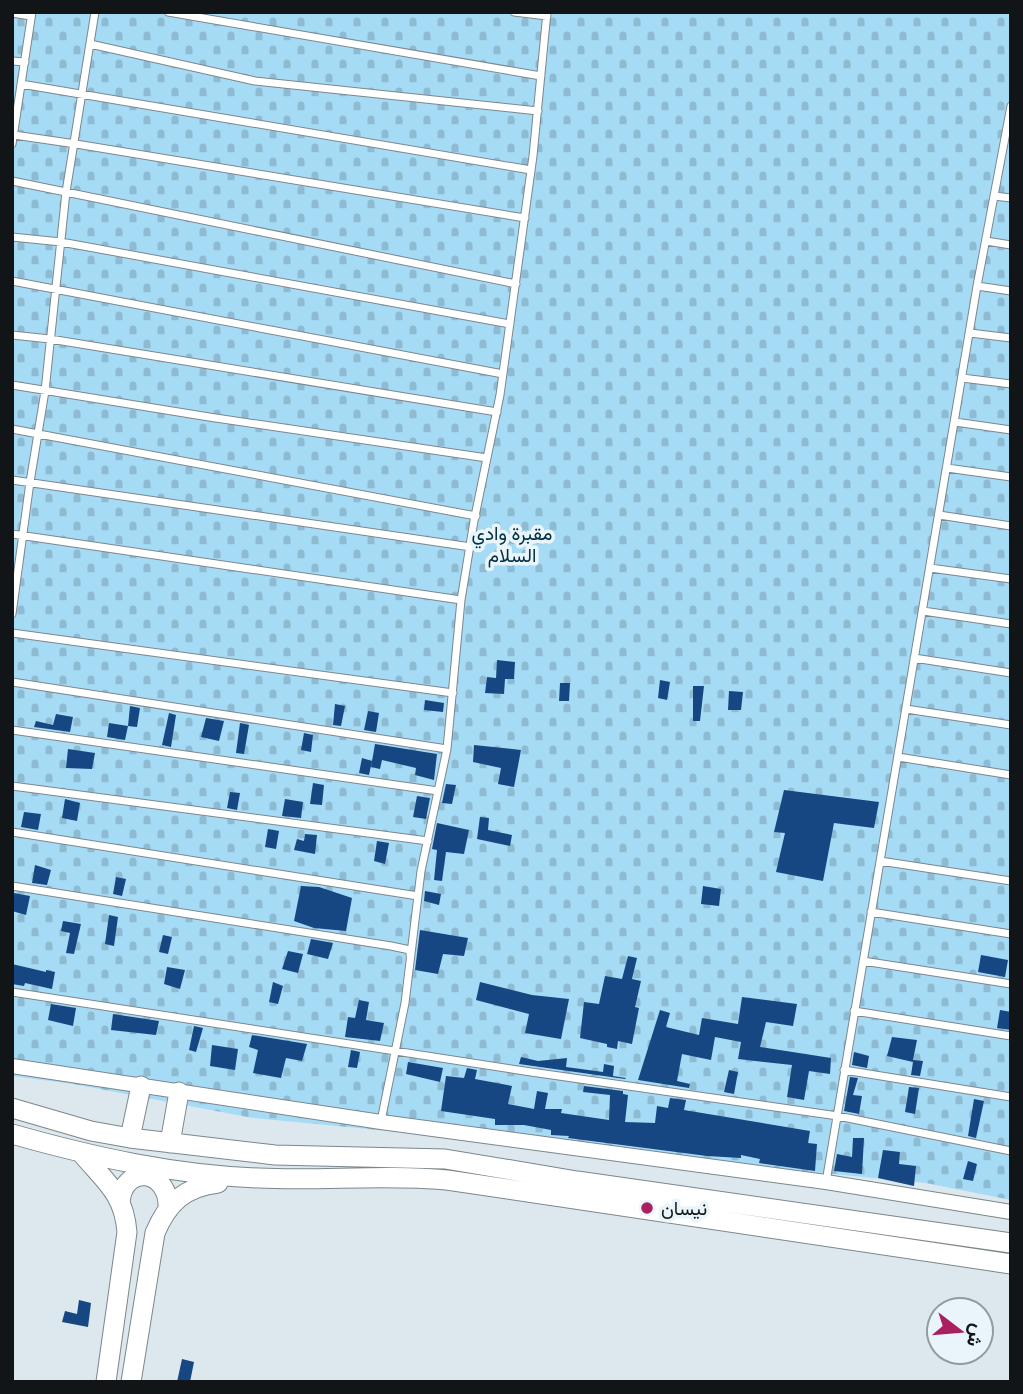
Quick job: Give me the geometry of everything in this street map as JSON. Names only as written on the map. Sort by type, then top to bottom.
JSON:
[{"type":"main road","points":[[130,1138],[141,1086]]},
{"type":"main road","points":[[170,1143],[179,1092]]},
{"type":"main road","points":[[12,1108],[91,1131],[130,1138],[275,1155],[445,1159],[577,1181],[1011,1243]]},
{"type":"main road","points":[[12,1133],[83,1154],[158,1169],[261,1179]]},
{"type":"main road","points":[[83,1154],[112,1186],[125,1211],[127,1232],[106,1382]]},
{"type":"main road","points":[[323,1156],[332,1163],[332,1174],[328,1178]]},
{"type":"main road","points":[[374,1157],[370,1160],[368,1169],[374,1177]]},
{"type":"main road","points":[[120,1202],[125,1185],[135,1177],[145,1176],[161,1182],[166,1189],[168,1210]]},
{"type":"main road","points":[[131,1382],[155,1233],[168,1210],[183,1194],[197,1186],[261,1179],[374,1177],[447,1180],[1011,1264]]},
{"type":"street","points":[[12,1066],[381,1122],[827,1182],[1011,1212]]},
{"type":"lane","points":[[12,614],[37,433],[46,391],[66,192],[76,144],[95,12]]},
{"type":"lane","points":[[168,12],[541,76]]},
{"type":"lane","points":[[381,1122],[411,962],[418,896],[447,749],[461,600],[486,458],[497,412],[531,170],[547,14],[514,12]]},
{"type":"lane","points":[[12,13],[31,14],[13,140],[76,144],[524,218]]},
{"type":"lane","points":[[90,44],[255,80],[538,111]]},
{"type":"lane","points":[[12,61],[25,62]]},
{"type":"lane","points":[[21,84],[531,170]]},
{"type":"lane","points":[[827,1182],[978,286],[994,196],[1007,151],[1011,107]]},
{"type":"lane","points":[[12,181],[516,284]]},
{"type":"lane","points":[[994,196],[1011,198]]},
{"type":"lane","points":[[12,237],[61,242],[510,324]]},
{"type":"lane","points":[[986,241],[1011,245]]},
{"type":"lane","points":[[12,281],[503,374]]},
{"type":"lane","points":[[978,286],[1011,291]]},
{"type":"lane","points":[[970,333],[1011,338]]},
{"type":"lane","points":[[12,335],[497,412]]},
{"type":"lane","points":[[962,378],[1011,384]]},
{"type":"lane","points":[[12,385],[486,458]]},
{"type":"lane","points":[[955,422],[1011,430]]},
{"type":"lane","points":[[12,429],[476,516]]},
{"type":"lane","points":[[947,468],[1011,477]]},
{"type":"lane","points":[[12,480],[471,548]]},
{"type":"lane","points":[[939,515],[1011,526]]},
{"type":"lane","points":[[12,534],[461,600]]},
{"type":"lane","points":[[930,568],[1011,579]]},
{"type":"lane","points":[[923,611],[1011,624]]},
{"type":"lane","points":[[12,634],[453,693]]},
{"type":"lane","points":[[915,658],[1011,673]]},
{"type":"lane","points":[[12,682],[447,749]]},
{"type":"lane","points":[[906,709],[1011,726]]},
{"type":"lane","points":[[12,730],[438,791]]},
{"type":"lane","points":[[898,757],[1011,775]]},
{"type":"lane","points":[[12,786],[428,841]]},
{"type":"lane","points":[[12,832],[418,896]]},
{"type":"lane","points":[[880,860],[1011,881]]},
{"type":"lane","points":[[12,886],[410,950],[411,962]]},
{"type":"lane","points":[[871,912],[1011,934]]},
{"type":"lane","points":[[863,961],[1011,984]]},
{"type":"lane","points":[[12,992],[396,1052],[838,1116],[1011,1151]]},
{"type":"lane","points":[[854,1011],[1011,1036]]},
{"type":"lane","points":[[844,1070],[1011,1097]]},
{"type":"green space","name":"مقبرة وادي السلام","points":[[12,12],[1011,12],[1011,1200],[926,1183],[253,1118],[73,1084],[12,1076]]},
{"type":"building","points":[[497,660],[515,662],[514,679],[505,679],[504,694],[485,693],[487,677],[496,678]]},
{"type":"building","points":[[660,680],[670,682],[667,700],[658,698]]},
{"type":"building","points":[[560,683],[570,683],[569,701],[559,701]]},
{"type":"building","points":[[693,686],[704,686],[700,721],[693,721]]},
{"type":"building","points":[[729,691],[743,692],[741,710],[728,710]]},
{"type":"building","points":[[425,700],[444,703],[443,712],[424,710]]},
{"type":"building","points":[[335,704],[345,706],[341,726],[333,725]]},
{"type":"building","points":[[130,706],[140,708],[137,727],[128,726]]},
{"type":"building","points":[[368,711],[379,713],[376,732],[364,730]]},
{"type":"building","points":[[169,713],[176,715],[171,747],[162,745]]},
{"type":"building","points":[[56,714],[73,717],[70,732],[34,727],[36,721],[53,725]]},
{"type":"building","points":[[206,718],[224,721],[219,741],[201,737]]},
{"type":"building","points":[[109,723],[128,726],[125,740],[107,737]]},
{"type":"building","points":[[240,723],[249,725],[244,754],[236,753]]},
{"type":"building","points":[[304,733],[313,735],[311,752],[301,750]]},
{"type":"building","points":[[375,744],[437,754],[434,780],[415,775],[416,768],[382,760],[380,769],[371,767]]},
{"type":"building","points":[[474,745],[521,750],[514,787],[498,784],[501,768],[473,762]]},
{"type":"building","points":[[68,749],[95,753],[92,769],[66,768]]},
{"type":"building","points":[[362,758],[372,761],[369,775],[359,773]]},
{"type":"building","points":[[313,783],[324,785],[322,805],[310,804]]},
{"type":"building","points":[[446,784],[456,785],[452,804],[442,803]]},
{"type":"building","points":[[784,790],[879,802],[874,828],[834,823],[823,881],[776,872],[785,833],[774,832]]},
{"type":"building","points":[[230,792],[240,793],[237,810],[227,808]]},
{"type":"building","points":[[417,796],[430,798],[426,819],[413,817]]},
{"type":"building","points":[[65,799],[80,803],[77,821],[62,818]]},
{"type":"building","points":[[285,799],[303,802],[301,818],[282,816]]},
{"type":"building","points":[[24,812],[41,814],[38,830],[21,827]]},
{"type":"building","points":[[480,817],[489,818],[488,830],[512,835],[510,846],[477,839]]},
{"type":"building","points":[[437,823],[469,830],[464,854],[446,852],[442,881],[434,880],[437,850],[432,849]]},
{"type":"building","points":[[268,829],[279,831],[276,849],[265,847]]},
{"type":"building","points":[[305,834],[317,835],[315,854],[294,850],[297,839],[304,841]]},
{"type":"building","points":[[377,841],[389,843],[385,864],[374,861]]},
{"type":"building","points":[[35,865],[51,870],[47,885],[32,883]]},
{"type":"building","points":[[116,877],[126,879],[122,896],[113,894]]},
{"type":"building","points":[[301,886],[319,887],[352,898],[346,931],[314,928],[294,921]]},
{"type":"building","points":[[703,886],[721,889],[719,906],[701,904]]},
{"type":"building","points":[[425,891],[441,894],[439,905],[424,901]]},
{"type":"building","points":[[14,893],[30,896],[26,915],[12,911]]},
{"type":"building","points":[[109,915],[118,917],[114,946],[105,944]]},
{"type":"building","points":[[63,921],[81,924],[74,954],[66,953],[70,933],[61,931]]},
{"type":"building","points":[[420,930],[468,938],[464,956],[443,954],[438,974],[415,970]]},
{"type":"building","points":[[163,935],[172,937],[168,954],[159,952]]},
{"type":"building","points":[[311,939],[333,943],[328,959],[307,954]]},
{"type":"building","points":[[288,951],[303,954],[298,973],[282,969]]},
{"type":"building","points":[[981,955],[1008,960],[1005,977],[978,972]]},
{"type":"building","points":[[628,956],[637,958],[632,979],[641,981],[635,1007],[639,1008],[632,1044],[618,1041],[617,1049],[580,1038],[584,1002],[599,1004],[605,976],[622,979]]},
{"type":"building","points":[[12,964],[55,972],[52,989],[25,983],[24,986],[12,984]]},
{"type":"building","points":[[167,967],[185,970],[180,989],[164,984]]},
{"type":"building","points":[[273,982],[283,986],[278,1004],[269,1002]]},
{"type":"building","points":[[480,982],[532,995],[569,999],[561,1039],[525,1033],[529,1014],[476,1000]]},
{"type":"building","points":[[742,997],[797,1004],[793,1026],[766,1022],[760,1047],[831,1058],[830,1074],[809,1071],[804,1100],[787,1097],[792,1065],[738,1059],[741,1042],[715,1037],[711,1060],[682,1054],[677,1081],[690,1084],[689,1088],[638,1080],[660,1010],[670,1013],[666,1027],[699,1035],[702,1018],[738,1024]]},
{"type":"building","points":[[359,1000],[369,1002],[366,1020],[384,1023],[380,1041],[345,1037],[348,1017],[355,1018]]},
{"type":"building","points":[[51,1004],[76,1008],[73,1026],[48,1020]]},
{"type":"building","points":[[1000,1010],[1011,1012],[1011,1030],[997,1028]]},
{"type":"building","points":[[113,1014],[159,1021],[156,1035],[111,1030]]},
{"type":"building","points":[[194,1026],[203,1028],[196,1052],[189,1050]]},
{"type":"building","points":[[252,1035],[307,1044],[302,1061],[286,1058],[281,1078],[253,1073],[258,1050],[249,1047]]},
{"type":"building","points":[[892,1037],[917,1040],[913,1060],[923,1061],[920,1076],[911,1075],[913,1062],[887,1056]]},
{"type":"building","points":[[212,1045],[238,1049],[235,1070],[210,1066]]},
{"type":"building","points":[[351,1050],[360,1052],[357,1068],[348,1067]]},
{"type":"building","points":[[854,1052],[869,1056],[867,1068],[852,1065]]},
{"type":"building","points":[[521,1057],[538,1061],[567,1058],[566,1067],[603,1072],[604,1064],[614,1066],[613,1076],[626,1078],[519,1064]]},
{"type":"building","points":[[408,1062],[443,1068],[440,1082],[406,1074]]},
{"type":"building","points":[[467,1068],[477,1070],[475,1079],[512,1086],[508,1104],[534,1109],[537,1091],[548,1093],[545,1109],[562,1109],[561,1113],[609,1120],[610,1095],[583,1092],[584,1086],[623,1091],[623,1094],[628,1095],[625,1122],[655,1123],[657,1106],[668,1108],[670,1098],[686,1100],[684,1110],[810,1131],[808,1143],[817,1144],[815,1171],[759,1163],[760,1159],[741,1155],[741,1158],[707,1156],[568,1138],[569,1136],[551,1135],[551,1130],[524,1125],[495,1125],[495,1119],[441,1111],[446,1076],[464,1078]]},
{"type":"building","points":[[729,1070],[738,1072],[734,1094],[724,1092]]},
{"type":"building","points":[[850,1077],[858,1078],[853,1095],[862,1096],[859,1114],[844,1111]]},
{"type":"building","points":[[909,1087],[919,1088],[915,1114],[905,1112]]},
{"type":"building","points":[[974,1099],[984,1101],[976,1138],[968,1136]]},
{"type":"building","points":[[853,1138],[864,1138],[862,1174],[834,1171],[837,1154],[852,1157]]},
{"type":"building","points":[[883,1150],[900,1152],[899,1164],[916,1166],[914,1186],[878,1178]]},
{"type":"building","points":[[968,1161],[977,1164],[973,1181],[963,1179]]},
{"type":"building","points":[[79,1300],[91,1303],[88,1327],[62,1322],[65,1311],[77,1314]]},
{"type":"building","points":[[182,1359],[194,1362],[190,1382],[177,1382]]},
{"type":"place","name":"نيسان","points":[[647,1208]]}]
